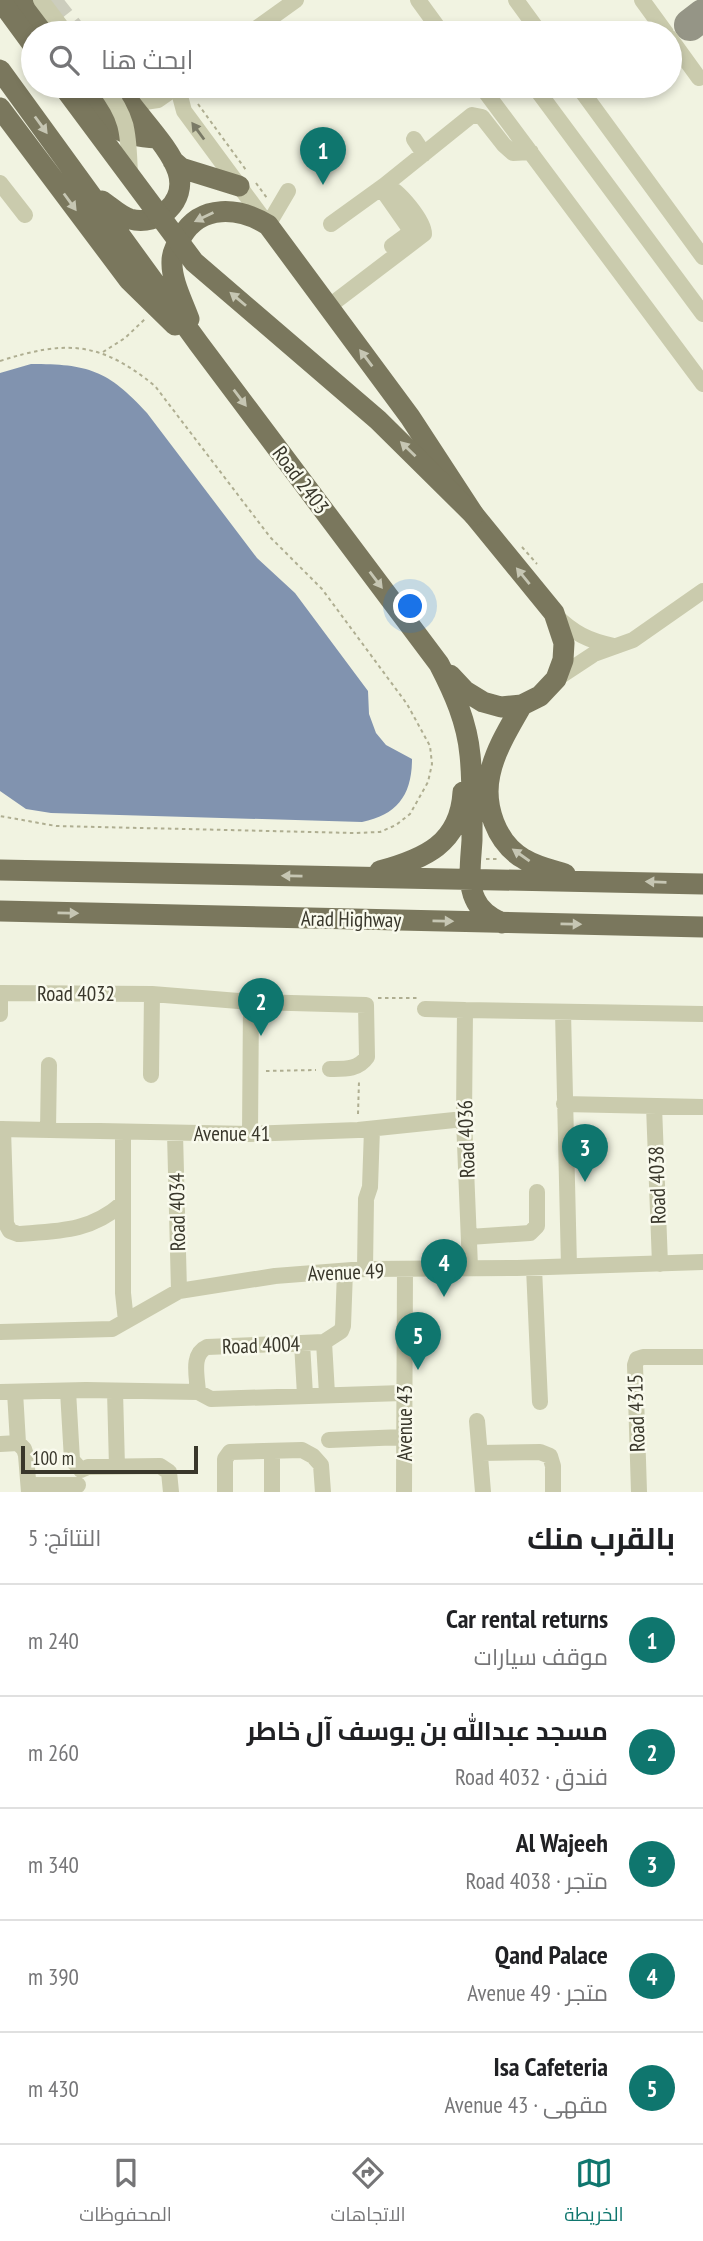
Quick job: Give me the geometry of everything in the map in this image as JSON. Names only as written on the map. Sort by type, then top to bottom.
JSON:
[{"type":"main road","points":[[0,0],[21,29]]},
{"type":"main road","points":[[31,2],[39,21]]},
{"type":"main road","name":"Road 2403","points":[[0,70],[199,344],[439,664],[465,726],[470,752],[473,789],[471,880],[475,899],[486,914],[502,923]]},
{"type":"main road","points":[[77,98],[96,130],[194,261],[379,420],[474,514]]},
{"type":"main road","points":[[82,98],[118,131],[131,137],[152,132]]},
{"type":"main road","points":[[131,104],[181,168],[239,186]]},
{"type":"main road","points":[[0,108],[128,280],[156,310],[199,344]]},
{"type":"main road","points":[[92,194],[130,219],[143,220],[161,216],[175,201],[179,191],[180,181],[173,161]]},
{"type":"main road","points":[[199,344],[176,282],[172,262],[176,245],[186,228],[202,216],[220,211],[240,211],[268,225],[410,417],[474,514],[554,614],[564,643],[563,660],[556,679],[540,696],[522,705],[502,707],[483,702],[465,691],[439,664]]},
{"type":"main road","points":[[522,705],[490,772],[489,806],[494,823],[502,838],[523,859],[565,874],[609,881]]},
{"type":"main road","points":[[360,877],[422,858],[436,849],[450,833],[458,815],[463,798],[465,766],[470,752]]},
{"type":"main road","name":"Arad Highway","points":[[0,870],[703,884]]},
{"type":"main road","name":"Arad Highway","points":[[0,911],[703,927]]},
{"type":"street","points":[[267,21],[296,0]]},
{"type":"street","points":[[418,0],[433,21]]},
{"type":"street","points":[[516,0],[530,21]]},
{"type":"street","points":[[642,0],[657,21]]},
{"type":"street","points":[[31,2],[52,21]]},
{"type":"street","points":[[682,55],[699,78]]},
{"type":"street","points":[[114,98],[125,120],[130,175]]},
{"type":"street","points":[[131,104],[161,98]]},
{"type":"street","points":[[181,98],[184,111],[268,225],[288,191]]},
{"type":"street","points":[[490,98],[703,384]]},
{"type":"street","points":[[543,98],[703,314]]},
{"type":"street","points":[[587,98],[703,257]]},
{"type":"street","points":[[152,132],[151,113],[158,100]]},
{"type":"street","points":[[331,224],[383,187],[472,116],[482,117],[513,153],[531,152]]},
{"type":"street","points":[[435,123],[445,137]]},
{"type":"street","points":[[414,139],[424,154]]},
{"type":"street","points":[[0,183],[25,215]]},
{"type":"street","points":[[324,302],[424,234],[423,227],[401,196],[383,187]]},
{"type":"street","points":[[556,679],[594,654],[633,640],[703,592]]},
{"type":"street","points":[[554,614],[584,639],[616,647]]},
{"type":"street","points":[[0,993],[0,1014]]},
{"type":"street","name":"Road 4032","points":[[0,993],[152,994],[251,1002],[366,1005]]},
{"type":"street","points":[[151,1075],[152,994]]},
{"type":"street","points":[[250,1134],[251,1002]]},
{"type":"street","points":[[330,1069],[359,1066],[368,1052],[366,1005]]},
{"type":"street","points":[[425,1009],[703,1014]]},
{"type":"street","name":"Road 4036","points":[[465,1010],[464,1119],[470,1267]]},
{"type":"street","points":[[563,1012],[569,1266]]},
{"type":"street","points":[[48,1130],[49,1065]]},
{"type":"street","points":[[564,1104],[703,1107]]},
{"type":"street","name":"Road 4038","points":[[654,1106],[660,1264]]},
{"type":"street","name":"Avenue 41","points":[[1,1129],[250,1134],[365,1129],[464,1119]]},
{"type":"street","points":[[1,1129],[6,1224],[10,1231],[18,1234],[81,1228],[109,1215],[123,1203]]},
{"type":"street","points":[[365,1129],[370,1187],[366,1199],[365,1269]]},
{"type":"street","points":[[122,1132],[123,1293],[126,1321]]},
{"type":"street","name":"Road 4034","points":[[175,1133],[179,1291]]},
{"type":"street","points":[[469,1237],[530,1233],[537,1226],[537,1192]]},
{"type":"street","name":"Avenue 49","points":[[0,1332],[112,1329],[179,1291],[275,1276],[365,1269],[534,1268],[703,1262]]},
{"type":"street","points":[[534,1268],[540,1402]]},
{"type":"street","name":"Avenue 43","points":[[404,1492],[405,1270]]},
{"type":"street","name":"Road 4004","points":[[198,1392],[197,1356],[207,1347],[324,1342],[341,1331],[345,1271]]},
{"type":"street","name":"Road 4004","points":[[324,1342],[327,1394]]},
{"type":"street","points":[[302,1343],[305,1395]]},
{"type":"street","name":"Road 4315","points":[[639,1492],[637,1359],[703,1357]]},
{"type":"street","points":[[68,1391],[72,1460],[79,1482]]},
{"type":"street","points":[[115,1391],[117,1467]]},
{"type":"street","points":[[79,1482],[29,1489],[26,1455],[18,1443],[8,1392],[198,1392],[211,1399],[403,1393]]},
{"type":"street","points":[[477,1421],[483,1492]]},
{"type":"street","points":[[329,1440],[403,1437]]},
{"type":"street","points":[[0,1444],[18,1443]]},
{"type":"street","points":[[225,1492],[225,1459],[230,1452],[302,1450],[313,1456],[321,1465],[323,1492]]},
{"type":"street","points":[[272,1452],[272,1492]]},
{"type":"street","points":[[481,1453],[540,1452],[550,1456],[553,1466],[553,1492]]},
{"type":"street","points":[[79,1482],[88,1467],[160,1466],[166,1468],[171,1478],[171,1492]]},
{"type":"path","points":[[102,353],[125,338],[156,310]]},
{"type":"path","points":[[0,361],[36,349],[62,347],[102,353],[132,368],[155,386],[270,537],[322,589],[414,715],[430,746],[432,764],[428,782],[410,814],[396,825],[380,832],[355,834],[56,827],[0,816]]},
{"type":"path","points":[[366,1005],[366,998],[424,998],[425,1009]]},
{"type":"path","points":[[359,1066],[365,1129]]},
{"type":"path","points":[[251,1072],[330,1069]]},
{"type":"water","points":[[31,364],[82,368],[96,372],[120,387],[147,413],[257,558],[295,593],[368,691],[369,714],[376,733],[386,745],[412,759],[409,783],[400,801],[393,808],[374,819],[362,822],[51,813],[26,809],[0,791],[0,373]]},
{"type":"taxiway","points":[[690,25],[703,15]]},
{"type":"tunnel","points":[[51,0],[68,21]]},
{"type":"tunnel","points":[[127,98],[131,104]]},
{"type":"place","name":"Car rental returns","points":[[323,185]]},
{"type":"place","name":"مسجد عبدالله بن يوسف آل خاطر","points":[[261,1036]]},
{"type":"place","name":"Al Wajeeh","points":[[585,1182]]},
{"type":"place","name":"Qand Palace","points":[[444,1297]]},
{"type":"place","name":"Isa Cafeteria","points":[[418,1370]]}]
